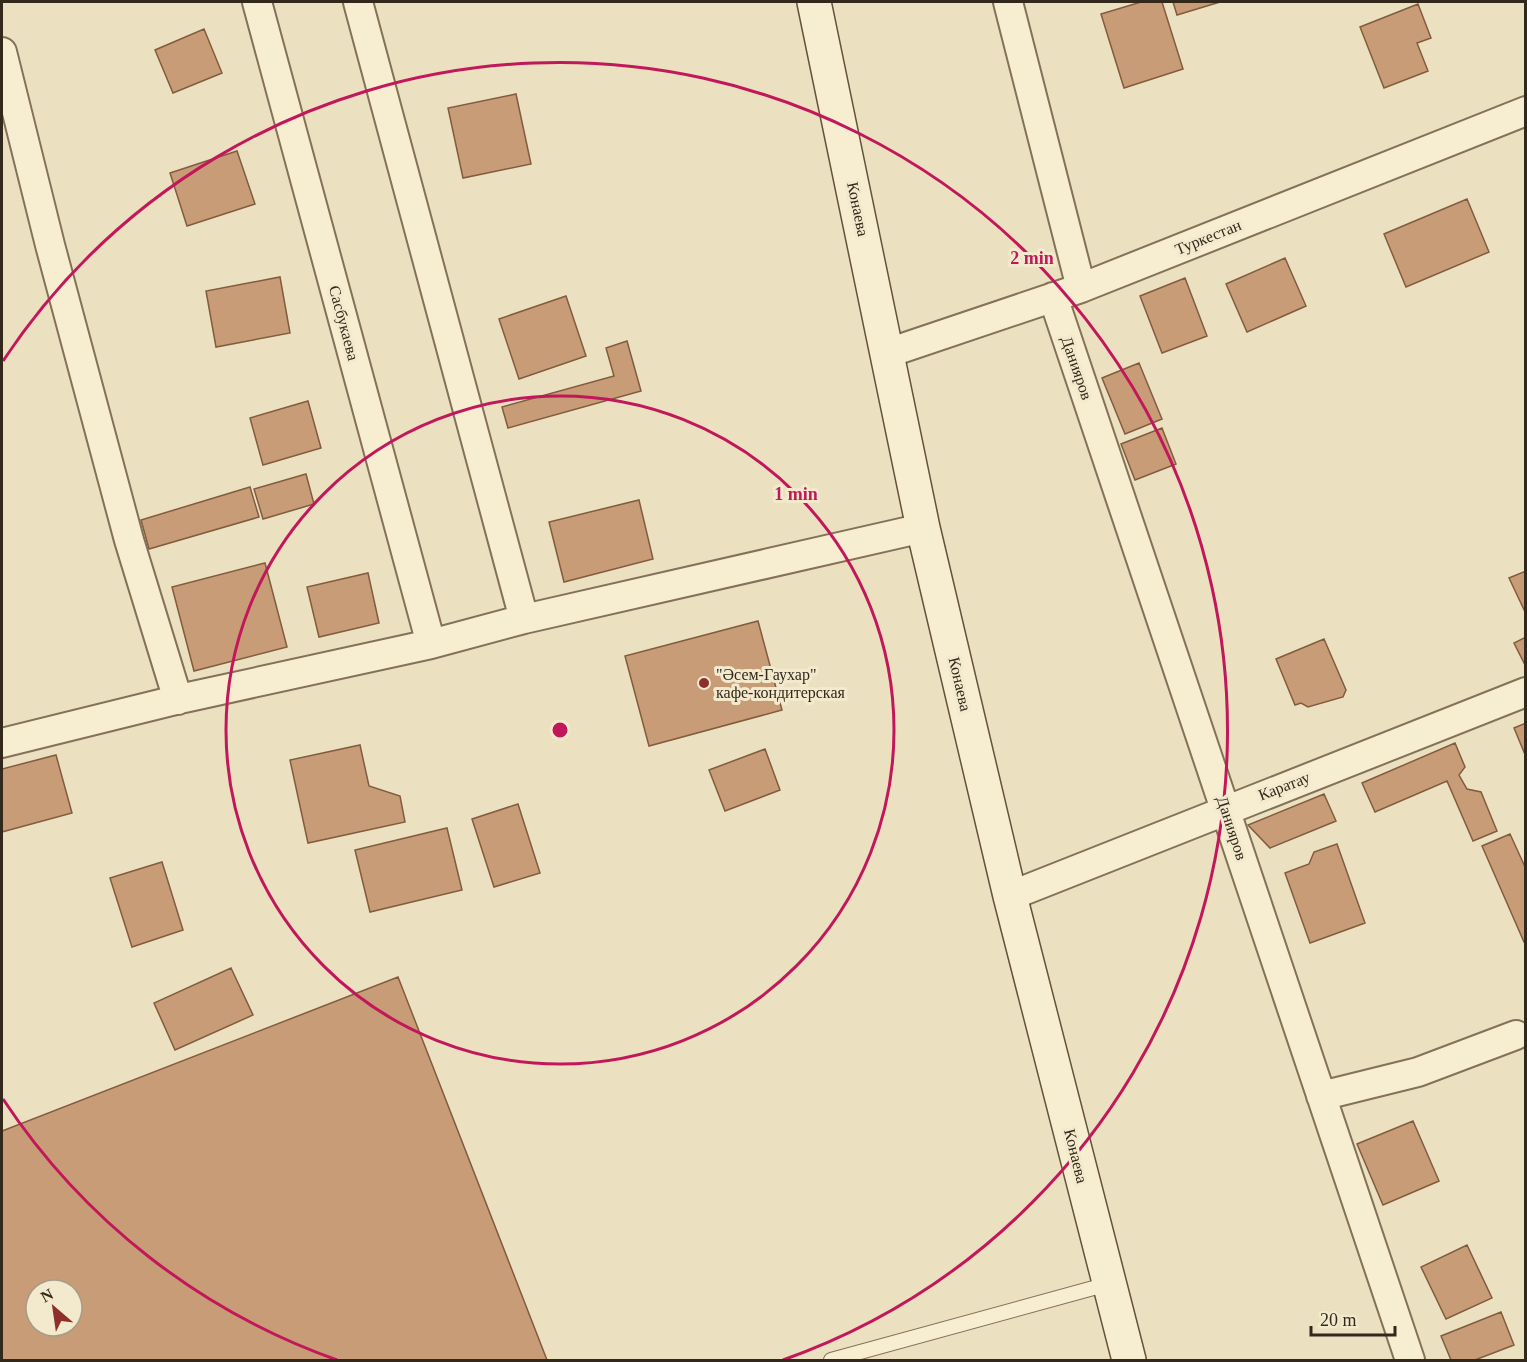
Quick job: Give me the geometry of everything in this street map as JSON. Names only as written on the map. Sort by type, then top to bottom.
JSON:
[{"type":"main road","name":"Конаева","points":[[814,2],[923,528],[1010,896],[1129,1360]]},
{"type":"street","name":"Сасбукаева","points":[[257,2],[431,644]]},
{"type":"street","points":[[358,2],[524,620]]},
{"type":"street","points":[[1015,4],[1081,288]]},
{"type":"street","points":[[2,52],[50,245],[126,529],[178,700]]},
{"type":"street","name":"Туркестан","points":[[888,353],[1081,288],[1523,120]]},
{"type":"street","name":"Данияров","points":[[1053,297],[1410,1360]]},
{"type":"street","points":[[2,743],[178,700],[431,644],[524,620],[923,528]]},
{"type":"street","name":"Каратау","points":[[1010,896],[1225,809],[1526,692]]},
{"type":"street","points":[[1321,1096],[1418,1072],[1516,1035]]},
{"type":"lane","points":[[831,1360],[1108,1284]]},
{"type":"building","points":[[1141,2],[1162,2],[1183,69],[1124,88],[1101,14]]},
{"type":"building","points":[[1173,2],[1220,2],[1177,15]]},
{"type":"building","points":[[1418,4],[1431,38],[1417,43],[1428,71],[1384,88],[1360,27]]},
{"type":"building","points":[[204,29],[222,73],[173,93],[155,50]]},
{"type":"building","points":[[516,94],[531,164],[463,178],[448,108]]},
{"type":"building","points":[[237,151],[255,204],[187,226],[170,173]]},
{"type":"building","points":[[1467,199],[1489,252],[1406,287],[1384,234]]},
{"type":"building","points":[[1285,258],[1306,306],[1247,332],[1226,284]]},
{"type":"building","points":[[280,277],[290,333],[216,347],[206,291]]},
{"type":"building","points":[[1185,278],[1207,336],[1162,353],[1140,296]]},
{"type":"building","points":[[566,296],[586,356],[519,379],[499,319]]},
{"type":"building","points":[[627,341],[641,391],[508,428],[502,407],[614,376],[606,348]]},
{"type":"building","points":[[1139,363],[1162,419],[1125,434],[1102,378]]},
{"type":"building","points":[[308,401],[321,448],[263,465],[250,418]]},
{"type":"building","points":[[1162,428],[1176,464],[1135,480],[1121,444]]},
{"type":"building","points":[[306,474],[314,504],[263,519],[254,489]]},
{"type":"building","points":[[250,487],[259,517],[149,549],[141,520]]},
{"type":"building","points":[[639,500],[653,559],[564,582],[549,522]]},
{"type":"building","points":[[265,563],[287,647],[194,671],[172,587]]},
{"type":"building","points":[[1526,571],[1526,614],[1509,578]]},
{"type":"building","points":[[368,573],[379,623],[319,637],[307,587]]},
{"type":"building","name":"\"Әсем-Гаухар\" кафе-кондитерская","points":[[758,621],[782,710],[649,746],[625,656]]},
{"type":"building","points":[[1526,637],[1526,667],[1514,643]]},
{"type":"building","points":[[1324,639],[1346,690],[1343,697],[1308,707],[1301,703],[1295,705],[1276,659]]},
{"type":"building","points":[[1526,723],[1526,757],[1514,728]]},
{"type":"building","points":[[1455,743],[1465,767],[1459,775],[1467,789],[1481,792],[1497,831],[1473,841],[1447,781],[1375,812],[1362,783]]},
{"type":"building","points":[[360,745],[369,786],[400,796],[405,822],[308,843],[290,760]]},
{"type":"building","points":[[765,749],[780,790],[725,811],[709,770]]},
{"type":"building","points":[[56,755],[72,813],[2,832],[2,769]]},
{"type":"building","points":[[1324,794],[1336,821],[1270,848],[1248,825]]},
{"type":"building","points":[[518,804],[540,873],[494,887],[472,819]]},
{"type":"building","points":[[447,828],[462,890],[370,912],[355,850]]},
{"type":"building","points":[[1510,834],[1526,869],[1526,942],[1524,942],[1482,846]]},
{"type":"building","points":[[1337,844],[1365,923],[1310,943],[1285,873],[1309,864],[1314,852]]},
{"type":"building","points":[[162,862],[183,930],[132,947],[110,878]]},
{"type":"building","points":[[231,968],[253,1015],[175,1050],[154,1003]]},
{"type":"building","points":[[398,977],[547,1360],[2,1360],[2,1131]]},
{"type":"building","points":[[1413,1121],[1439,1181],[1383,1205],[1357,1144]]},
{"type":"building","points":[[1467,1245],[1492,1298],[1446,1319],[1421,1267]]},
{"type":"building","points":[[1501,1312],[1514,1345],[1475,1360],[1451,1360],[1441,1336]]},
{"type":"place","name":"\"Әсем-Гаухар\" кафе-кондитерская","points":[[704,683]]}]
